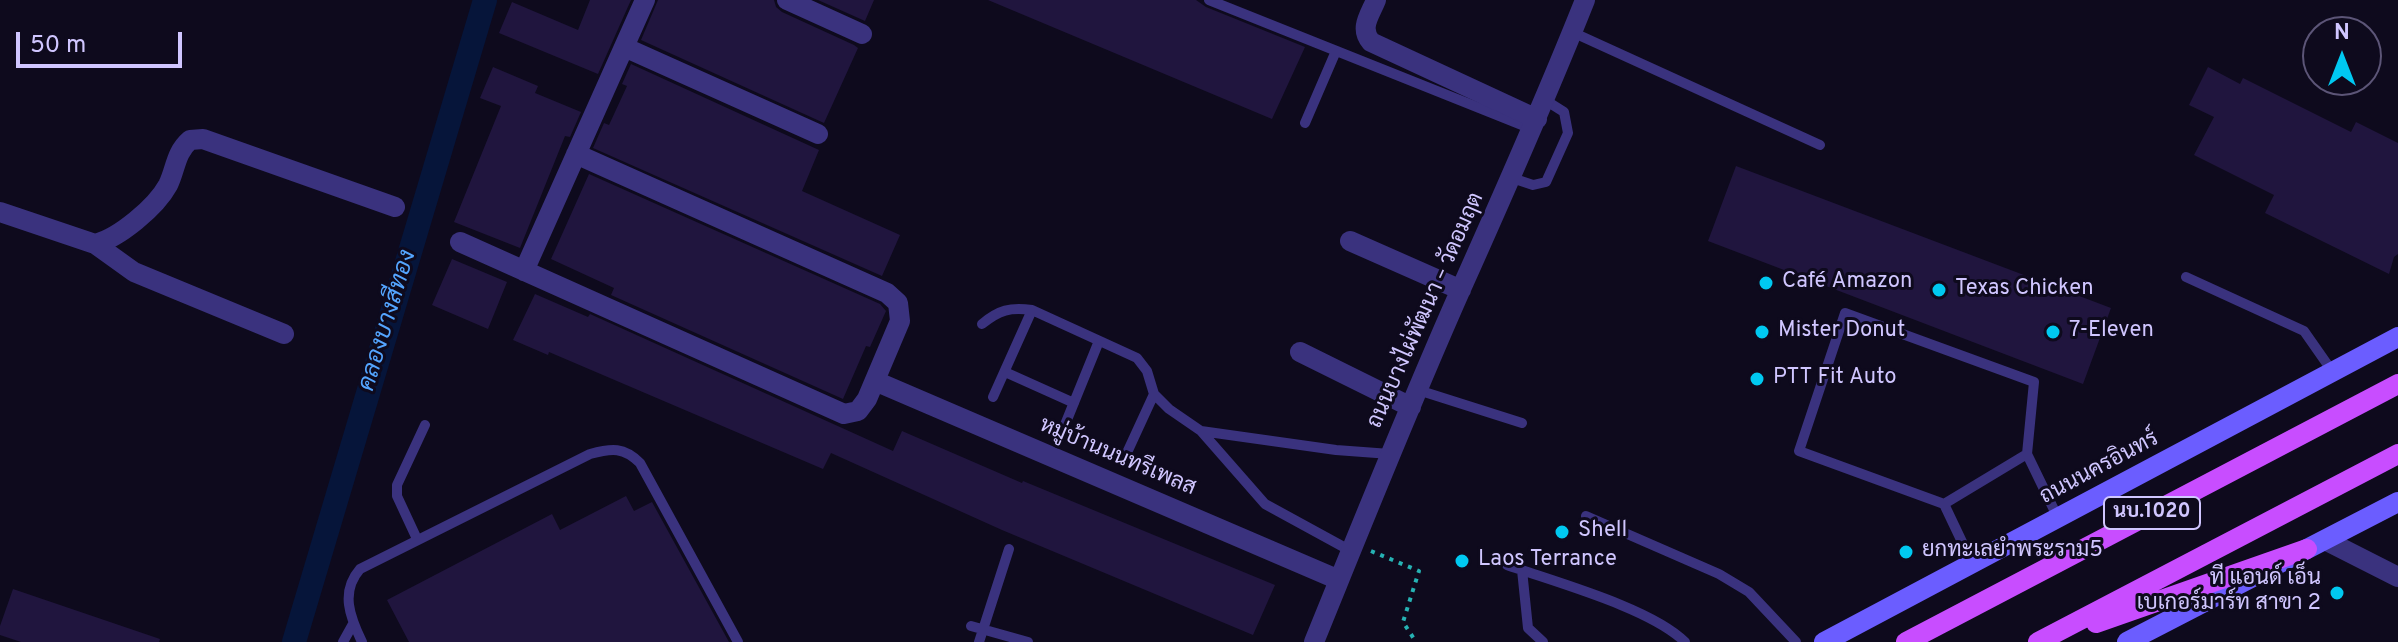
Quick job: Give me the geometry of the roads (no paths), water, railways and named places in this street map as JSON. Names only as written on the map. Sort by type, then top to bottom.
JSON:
[{"type":"main road","name":"ถนนนครอินทร์","points":[[1824,642],[2398,337]]},
{"type":"main road","name":"นบ.1020","points":[[1906,642],[2398,384]]},
{"type":"main road","name":"นบ.1020","points":[[2040,642],[2398,454]]},
{"type":"main road","points":[[2127,642],[2398,502]]},
{"type":"main road","points":[[2040,642],[2316,544]]},
{"type":"street","points":[[524,271],[645,0]]},
{"type":"street","points":[[787,0],[862,34]]},
{"type":"street","points":[[1376,0],[1364,28],[1365,36],[1371,42],[1538,116]]},
{"type":"street","name":"ถนนบางไผ่พัฒนา – วัดอมฤต","points":[[1314,642],[1390,454],[1512,178],[1585,0]]},
{"type":"street","points":[[624,47],[818,134]]},
{"type":"street","points":[[95,244],[109,241],[122,232],[157,200],[169,184],[183,147],[190,140],[203,139],[395,207]]},
{"type":"street","points":[[460,242],[844,414],[858,411],[867,399],[900,321],[898,303],[887,293],[576,154]]},
{"type":"street","points":[[0,212],[95,244],[134,272],[284,334]]},
{"type":"street","points":[[1350,241],[1461,290]]},
{"type":"street","points":[[1300,352],[1414,398]]},
{"type":"street","name":"หมู่บ้านนนทรีเพลส","points":[[875,381],[1339,580]]},
{"type":"street","points":[[2316,544],[2398,577]]},
{"type":"lane","points":[[1209,0],[1336,51],[1538,116],[1564,112],[1568,133],[1546,182],[1533,185],[1512,178]]},
{"type":"lane","points":[[1572,32],[1820,145]]},
{"type":"lane","points":[[1305,123],[1336,51]]},
{"type":"lane","points":[[2186,277],[2304,331],[2332,371]]},
{"type":"lane","points":[[982,324],[996,312],[1013,307],[1032,310],[1137,358],[1147,371],[1154,394],[1169,409],[1201,431],[1265,504],[1353,547]]},
{"type":"lane","points":[[993,397],[1032,310]]},
{"type":"lane","points":[[1973,565],[1944,504],[1799,451],[1845,313],[2034,382],[2027,454],[2058,518]]},
{"type":"lane","points":[[1060,437],[1099,341]]},
{"type":"lane","points":[[1005,372],[1074,403]]},
{"type":"lane","points":[[1125,457],[1154,394]]},
{"type":"lane","points":[[1414,398],[1522,423]]},
{"type":"lane","points":[[417,539],[397,496],[397,485],[425,425]]},
{"type":"lane","points":[[1201,431],[1336,450],[1390,454]]},
{"type":"lane","points":[[362,642],[348,603],[352,577],[360,569],[590,454],[609,449],[623,450],[640,463],[738,642]]},
{"type":"lane","points":[[1944,504],[2027,454]]},
{"type":"lane","points":[[1586,516],[1719,574],[1765,605],[1796,642]]},
{"type":"lane","points":[[979,642],[1009,549]]},
{"type":"lane","points":[[1507,565],[1629,609],[1673,630],[1685,642]]},
{"type":"lane","points":[[1522,570],[1528,628],[1543,642]]},
{"type":"lane","points":[[343,642],[353,624]]},
{"type":"lane","points":[[971,626],[1028,642]]},
{"type":"waterway","name":"คลองบางสีทอง","points":[[294,642],[485,0]]},
{"type":"place","name":"Café Amazon","points":[[1766,283]]},
{"type":"place","name":"Texas Chicken","points":[[1939,290]]},
{"type":"place","name":"Mister Donut","points":[[1762,332]]},
{"type":"place","name":"7-Eleven","points":[[2053,332]]},
{"type":"place","name":"PTT Fit Auto","points":[[1757,379]]},
{"type":"place","name":"Shell","points":[[1562,532]]},
{"type":"place","name":"ยกทะเลยำพระราม5","points":[[1906,552]]},
{"type":"place","name":"Laos Terrance","points":[[1462,561]]},
{"type":"place","name":"ที แอนด์ เอ็น เบเกอร์มาร์ท สาขา 2","points":[[2337,593]]}]
